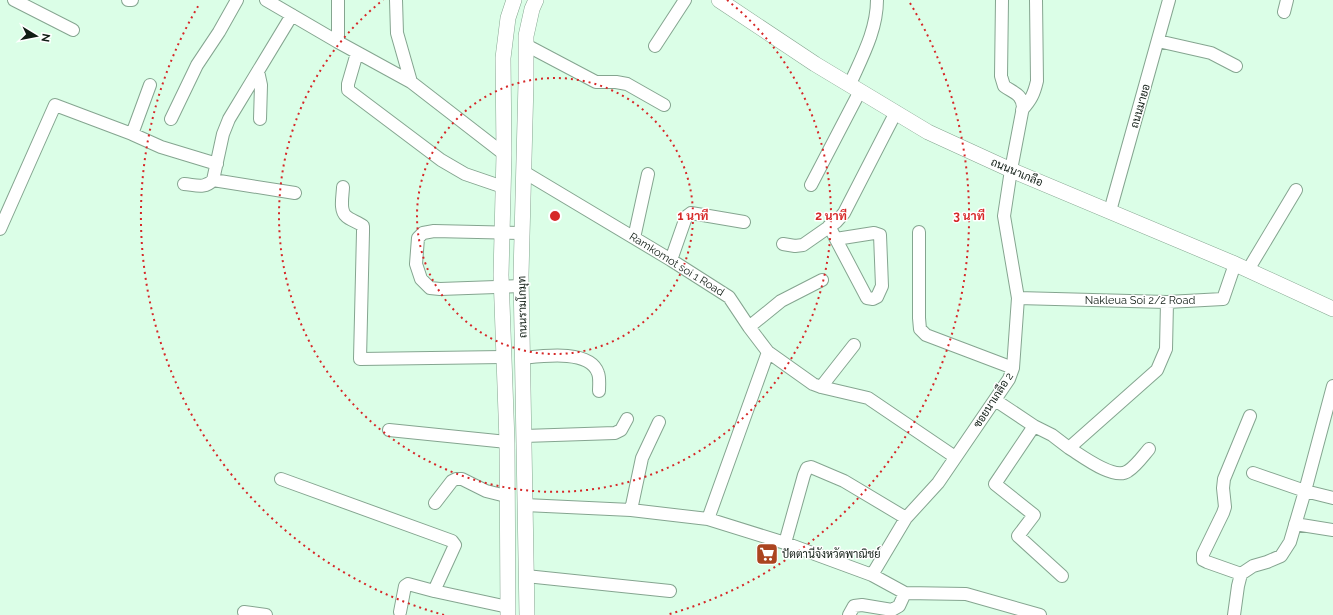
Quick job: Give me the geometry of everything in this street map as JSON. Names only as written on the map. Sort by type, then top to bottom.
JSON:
[{"type":"main road","name":"ถนนรามโกมุท","points":[[508,611],[506,496],[507,442],[501,286],[504,154],[503,58],[508,18],[514,0]]},
{"type":"main road","name":"ถนนรามโกมุท","points":[[527,615],[522,233],[526,36],[532,9],[536,0]]},
{"type":"main road","name":"ถนนนาเกลือ","points":[[719,0],[815,64],[928,132],[1011,170],[1242,267],[1333,309]]},
{"type":"street","points":[[14,0],[73,30]]},
{"type":"street","points":[[172,119],[197,65],[219,32],[237,0]]},
{"type":"street","points":[[266,0],[357,53],[411,82],[504,154]]},
{"type":"street","points":[[338,0],[338,42]]},
{"type":"street","points":[[396,0],[398,33],[411,82]]},
{"type":"street","points":[[655,46],[685,0]]},
{"type":"street","points":[[811,185],[855,88],[874,26],[877,0]]},
{"type":"street","points":[[1002,0],[1001,76],[1004,86],[1019,95],[1022,99],[1022,110]]},
{"type":"street","points":[[1022,110],[1031,100],[1037,81],[1036,0]]},
{"type":"street","name":"ถนนมายอ","points":[[1110,211],[1169,0]]},
{"type":"street","points":[[1284,12],[1287,0]]},
{"type":"street","points":[[184,184],[205,186],[213,180],[223,134],[228,119],[292,14]]},
{"type":"street","points":[[1158,41],[1212,53],[1236,66]]},
{"type":"street","points":[[526,45],[596,82],[616,82],[627,84],[664,105]]},
{"type":"street","points":[[357,53],[348,84],[348,90],[441,160],[464,174],[503,187]]},
{"type":"street","points":[[258,71],[261,85],[260,119]]},
{"type":"street","points":[[132,134],[150,85]]},
{"type":"street","points":[[0,229],[55,105],[132,134],[161,147],[217,164]]},
{"type":"street","name":"ซอยนาเกลือ 2","points":[[872,575],[906,518],[938,483],[1009,379],[1014,368],[1018,298],[1004,216],[1022,110]]},
{"type":"street","points":[[783,244],[795,246],[803,245],[836,222],[844,213],[896,112]]},
{"type":"street","name":"Ramkomot soi 1 Road","points":[[524,172],[671,260],[729,297],[768,352],[814,384],[868,398],[955,457]]},
{"type":"street","points":[[634,238],[648,174]]},
{"type":"street","points":[[213,180],[295,193]]},
{"type":"street","points":[[343,187],[343,212],[345,216],[362,226],[363,232],[360,359],[503,357]]},
{"type":"street","points":[[1242,267],[1296,190]]},
{"type":"street","points":[[671,260],[685,220],[691,213],[744,222]]},
{"type":"street","points":[[829,226],[867,298],[873,299],[877,297],[882,286],[880,235],[874,234],[836,239]]},
{"type":"street","points":[[522,233],[423,232],[418,238],[416,264],[421,279],[430,288],[440,289],[522,286]]},
{"type":"street","points":[[919,232],[918,318],[920,329],[926,334],[1014,368]]},
{"type":"street","name":"Nakleua Soi 2/2 Road","points":[[1018,298],[1167,302],[1224,299],[1242,267]]},
{"type":"street","points":[[749,327],[781,301],[822,280]]},
{"type":"street","points":[[1069,448],[1157,370],[1166,349],[1167,302]]},
{"type":"street","points":[[821,387],[854,346]]},
{"type":"street","points":[[708,520],[768,352]]},
{"type":"street","points":[[523,358],[572,356],[593,364],[598,373],[599,392]]},
{"type":"street","points":[[1234,615],[1241,574],[1253,566],[1281,556],[1290,542],[1328,422],[1333,386]]},
{"type":"street","points":[[995,400],[1034,426],[1052,435],[1069,448],[1111,473],[1120,474],[1127,472],[1150,449]]},
{"type":"street","points":[[1241,574],[1203,560],[1203,554],[1225,508],[1223,488],[1224,478],[1250,416]]},
{"type":"street","points":[[524,436],[615,433],[622,430],[627,419]]},
{"type":"street","points":[[631,510],[642,458],[659,422]]},
{"type":"street","points":[[1034,426],[995,484],[1034,516],[1018,536],[1062,576]]},
{"type":"street","points":[[389,430],[507,442]]},
{"type":"street","points":[[785,542],[804,475],[807,468],[811,467],[844,481],[906,518]]},
{"type":"street","points":[[1253,473],[1305,491],[1333,498]]},
{"type":"street","points":[[281,479],[452,541],[455,545],[434,591]]},
{"type":"street","points":[[435,503],[452,481],[456,479],[462,479],[486,491],[506,496]]},
{"type":"street","points":[[525,505],[631,510],[708,520],[785,542],[872,575],[905,593],[966,594],[1040,615]]},
{"type":"street","points":[[1295,524],[1333,530]]},
{"type":"street","points":[[526,576],[670,591]]},
{"type":"street","points":[[400,612],[405,586],[408,584],[508,611]]},
{"type":"street","points":[[849,615],[854,606],[862,604],[892,610],[899,606],[905,593]]},
{"type":"street","points":[[244,612],[266,615]]},
{"type":"place","name":"ปัตตานีจังหวัดพาณิชย์","points":[[767,554]]}]
